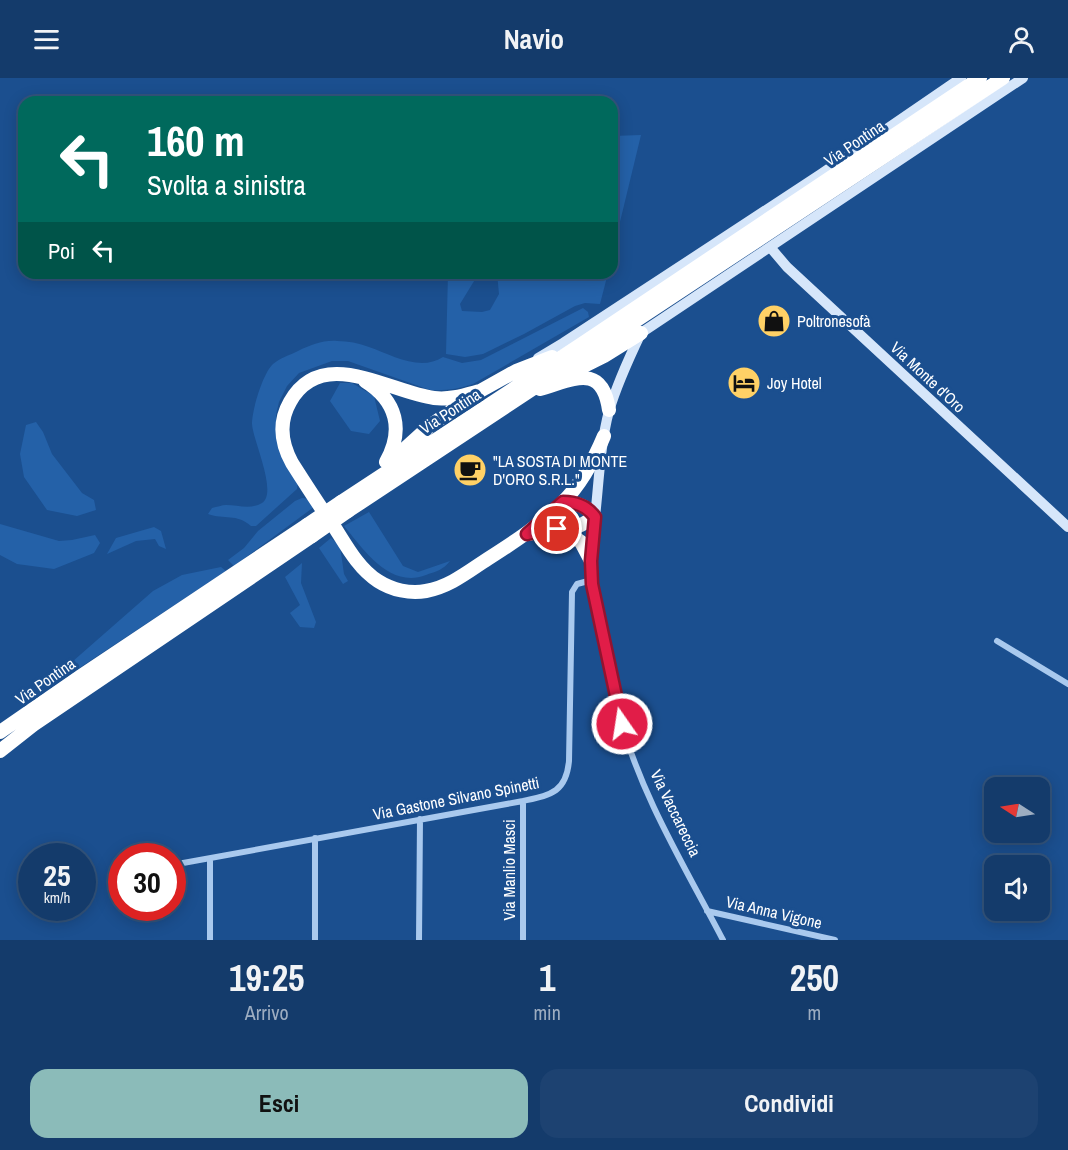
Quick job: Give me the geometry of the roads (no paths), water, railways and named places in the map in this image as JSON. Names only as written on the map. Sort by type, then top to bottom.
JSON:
[{"type":"highway","name":"Via Pontina","points":[[0,732],[81,676],[345,507],[577,347],[980,78]]},
{"type":"highway","name":"Via Pontina","points":[[345,507],[529,392],[1003,78]]},
{"type":"highway","points":[[529,392],[578,370],[641,333]]},
{"type":"highway","points":[[345,507],[382,469],[431,425],[480,391],[516,371],[577,347]]},
{"type":"highway","points":[[480,391],[456,397],[436,398],[356,375],[339,374],[316,378],[305,384],[295,394],[286,409],[282,422],[282,435],[286,453],[292,464],[354,558],[368,574],[381,583],[397,590],[416,592],[433,590],[455,581],[527,534],[563,502],[585,473],[604,436]]},
{"type":"highway","points":[[356,375],[375,387],[384,396],[393,412],[396,428],[395,441],[382,469]]},
{"type":"highway","points":[[529,392],[579,378],[590,378],[603,386],[609,410]]},
{"type":"highway","points":[[527,534],[549,529],[564,530],[581,525],[595,517],[581,505],[563,502]]},
{"type":"highway","name":"Via Pontina","points":[[0,751],[33,725],[310,530]]},
{"type":"highway","points":[[564,530],[581,542],[591,561]]},
{"type":"street","name":"Via Pontina","points":[[516,371],[563,343],[821,174],[961,78]]},
{"type":"street","points":[[641,333],[1023,78]]},
{"type":"street","name":"Via Monte d'Oro","points":[[770,247],[811,289],[1068,527]]},
{"type":"street","name":"Via Vaccareccia","points":[[641,333],[609,410],[595,517],[591,561],[592,580],[619,714],[628,745],[660,820],[723,940]]},
{"type":"street","name":"Via Gastone Silvano Spinetti","points":[[186,863],[523,801],[553,793],[563,784],[569,761],[572,592],[577,584],[592,580]]},
{"type":"street","points":[[997,641],[1068,684]]},
{"type":"street","name":"Via Manlio Masci","points":[[523,801],[523,940]]},
{"type":"street","points":[[419,940],[420,819]]},
{"type":"street","points":[[315,838],[315,940]]},
{"type":"street","points":[[210,859],[210,940]]},
{"type":"street","name":"Via Anna Vigone","points":[[707,911],[834,940]]},
{"type":"place","name":"Poltronesofà","points":[[774,321]]},
{"type":"place","name":"Joy Hotel","points":[[744,383]]},
{"type":"place","name":"\"LA SOSTA DI MONTE D'ORO S.R.L.\"","points":[[470,470]]}]
